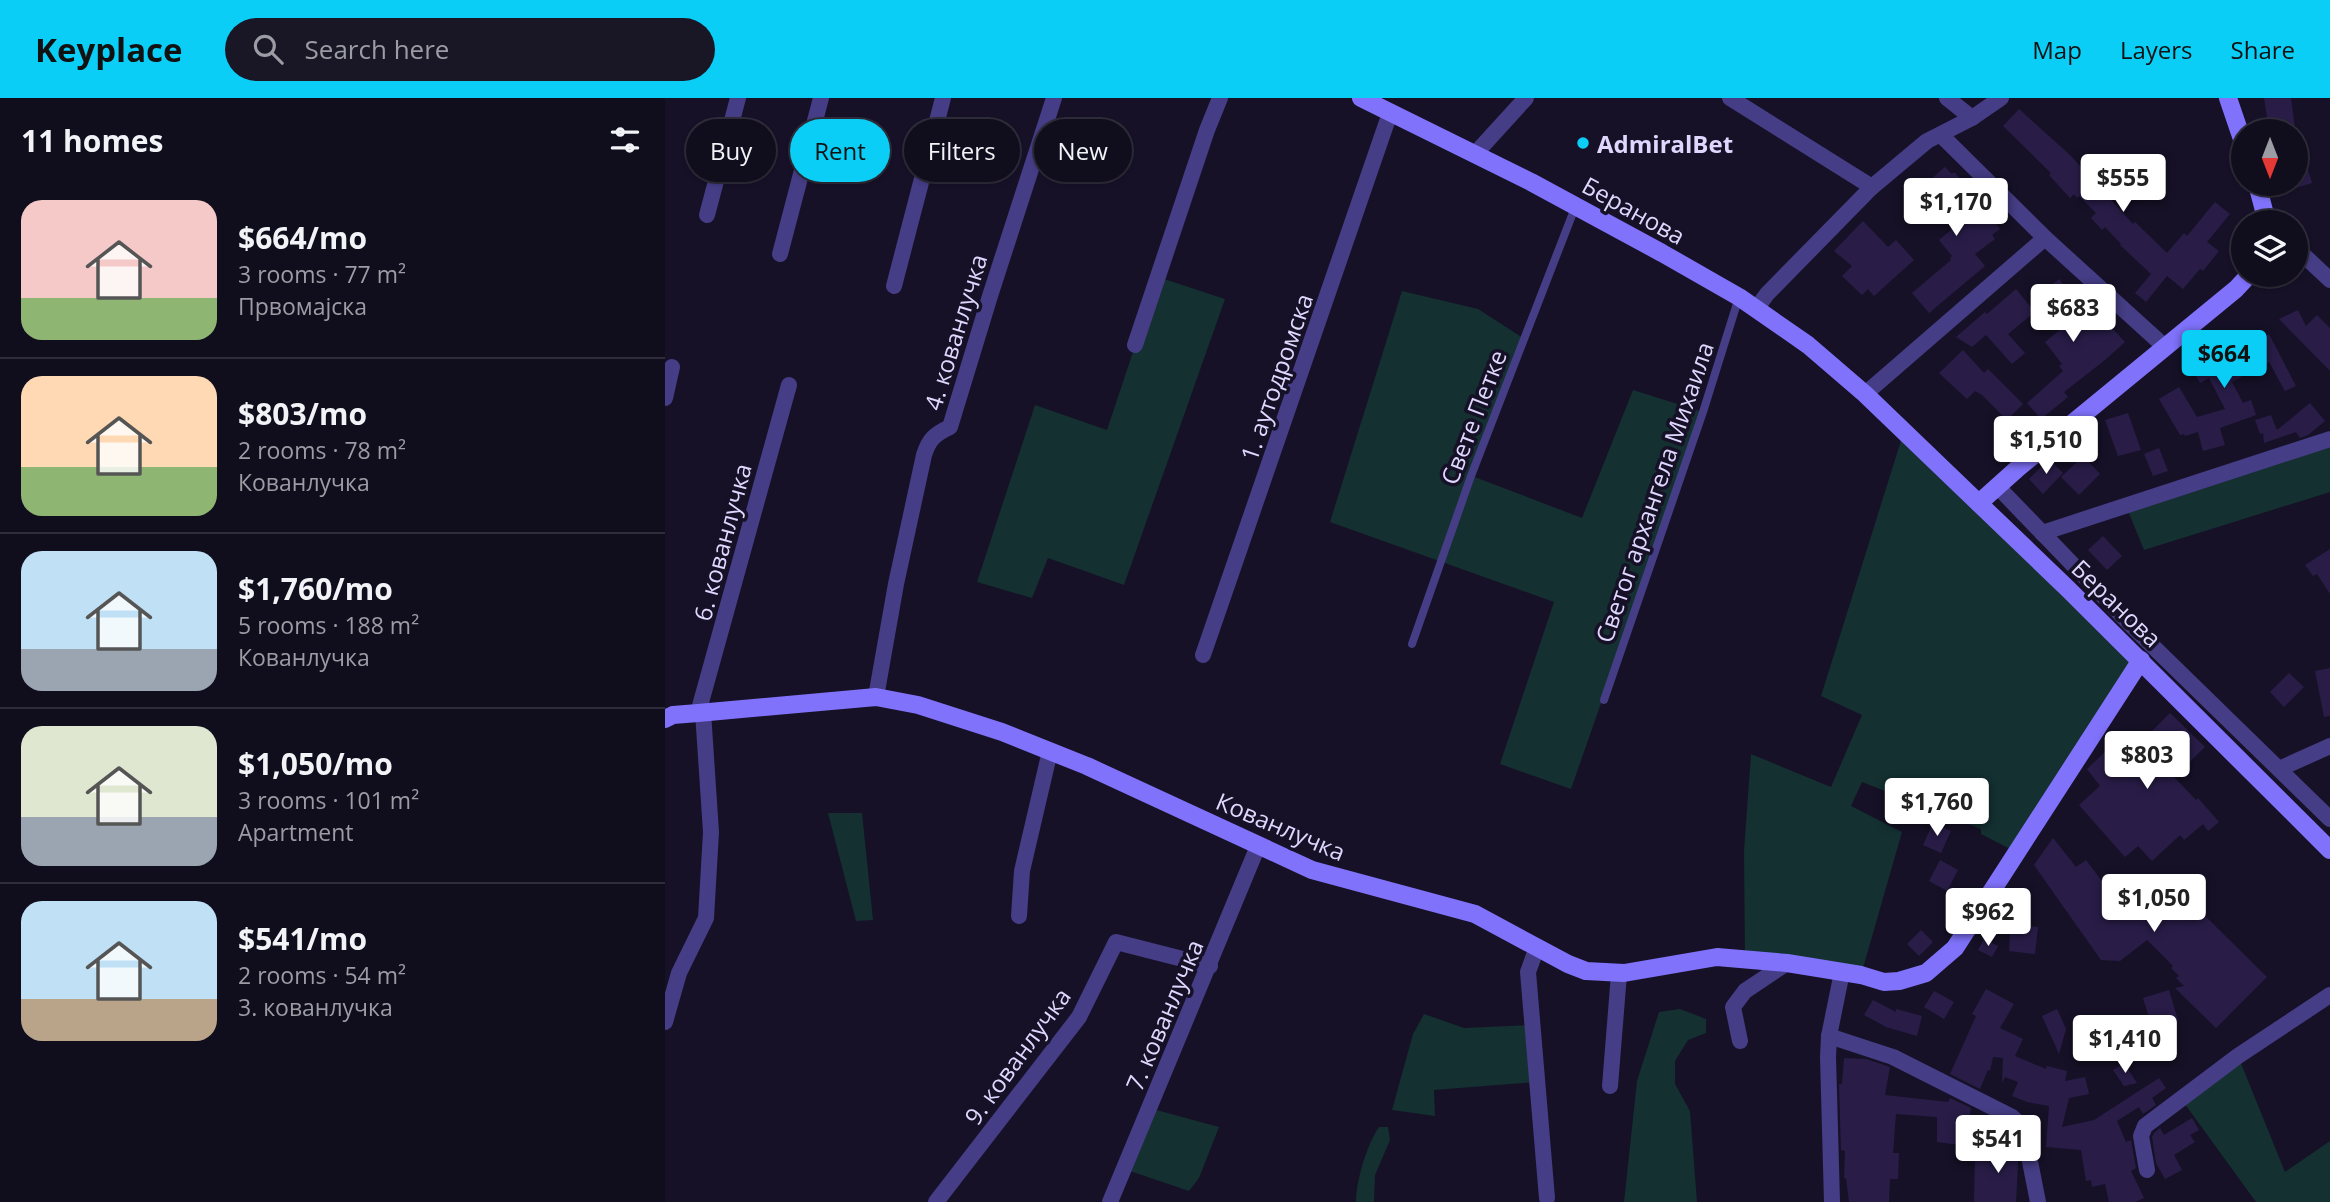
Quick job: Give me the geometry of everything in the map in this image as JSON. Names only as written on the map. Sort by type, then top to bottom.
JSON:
[{"type":"main road","name":"Беранова","points":[[1362,98],[1576,205],[1739,297],[1808,345],[1865,394],[1979,503],[2141,660],[2330,850]]},
{"type":"main road","points":[[2228,98],[2235,119]]},
{"type":"main road","points":[[1979,503],[2238,287]]},
{"type":"main road","name":"Кованлучка","points":[[668,714],[876,697],[918,705],[1002,732],[1050,751],[1312,870],[1475,914],[1586,971],[1619,974],[1717,957],[1787,963],[1884,982],[1912,979],[1926,973],[1949,954],[2141,660]]},
{"type":"street","points":[[706,215],[738,98]]},
{"type":"street","points":[[780,254],[821,98]]},
{"type":"street","points":[[894,286],[943,98]]},
{"type":"street","name":"4. кованлучка","points":[[876,697],[896,584],[928,441],[950,427],[1054,98]]},
{"type":"street","points":[[1135,345],[1220,98]]},
{"type":"street","points":[[1475,154],[1526,98]]},
{"type":"street","points":[[1730,98],[1872,187]]},
{"type":"street","points":[[1947,98],[1969,120]]},
{"type":"street","points":[[1756,309],[1767,294],[1872,187],[1927,141],[1969,120],[2001,98]]},
{"type":"street","name":"1. аутодромска","points":[[1203,655],[1390,113]]},
{"type":"street","points":[[1963,157],[1963,133],[1969,120]]},
{"type":"street","points":[[1942,135],[2045,238],[2165,347]]},
{"type":"street","points":[[1865,394],[2045,238]]},
{"type":"street","points":[[2308,260],[2330,281]]},
{"type":"street","points":[[665,398],[672,367]]},
{"type":"street","name":"6. кованлучка","points":[[665,1022],[679,973],[706,918],[711,832],[701,712],[789,384]]},
{"type":"street","points":[[2042,533],[2330,439]]},
{"type":"street","name":"Беранова","points":[[1997,486],[2129,623],[2330,819]]},
{"type":"street","points":[[2279,769],[2330,746]]},
{"type":"street","points":[[1019,916],[1022,871],[1050,751]]},
{"type":"street","name":"7. кованлучка","points":[[1110,1202],[1258,846]]},
{"type":"street","name":"9. кованлучка","points":[[936,1202],[1079,1017],[1116,942],[1210,966]]},
{"type":"street","points":[[1537,947],[1528,972],[1547,1198]]},
{"type":"street","points":[[1740,1041],[1733,1007],[1745,991],[1787,963]]},
{"type":"street","points":[[1832,1202],[1829,1036],[1842,972]]},
{"type":"street","points":[[1610,1086],[1619,974]]},
{"type":"street","points":[[2147,1170],[2141,1136],[2145,1126],[2227,1064],[2330,995]]},
{"type":"street","points":[[1829,1036],[1893,1057],[2012,1117],[2024,1131],[2039,1202]]},
{"type":"lane","name":"Свете Петке","points":[[1412,644],[1471,476],[1576,205]]},
{"type":"lane","name":"Светог архангела Михаила","points":[[1604,700],[1739,297]]},
{"type":"green space","points":[[1158,277],[1225,299],[1124,585],[1048,558],[1032,598],[977,582],[1035,405],[1107,430]]},
{"type":"green space","points":[[1402,291],[1478,309],[1523,338],[1472,476],[1582,518],[1633,390],[1703,412],[1571,789],[1500,764],[1554,602],[1330,522]]},
{"type":"green space","points":[[1904,431],[2141,660],[2016,852],[1981,834],[1981,829],[1862,782],[1851,806],[1902,832],[1861,975],[1745,958],[1744,851],[1751,754],[1831,787],[1862,715],[1821,696]]},
{"type":"green space","points":[[2330,439],[2330,492],[2144,550],[2126,506]]},
{"type":"green space","points":[[828,813],[862,813],[873,920],[856,921]]},
{"type":"green space","points":[[1680,1009],[1706,1019],[1706,1033],[1688,1040],[1675,1061],[1675,1084],[1690,1111],[1697,1202],[1624,1202],[1637,1081],[1659,1012]]},
{"type":"green space","points":[[1424,1014],[1464,1028],[1532,1025],[1536,1082],[1434,1090],[1435,1116],[1392,1110],[1413,1034]]},
{"type":"green space","points":[[2238,1056],[2285,1172],[2330,1141],[2330,1202],[2256,1202],[2179,1096]]},
{"type":"green space","points":[[1149,1108],[1219,1127],[1199,1178],[1189,1191],[1124,1169]]},
{"type":"green space","points":[[1379,1127],[1388,1127],[1390,1140],[1375,1175],[1374,1202],[1356,1202],[1363,1163]]},
{"type":"building","points":[[2264,98],[2291,98],[2294,119],[2267,119]]},
{"type":"building","points":[[2019,109],[2070,155],[2133,224],[2135,222],[2167,253],[2184,233],[2187,236],[2215,202],[2230,214],[2207,242],[2219,251],[2203,271],[2200,269],[2183,289],[2167,276],[2146,302],[2135,293],[2151,274],[2105,227],[2102,230],[2091,218],[2096,213],[2079,196],[2077,198],[2074,194],[2070,198],[2049,175],[2051,173],[2003,126]]},
{"type":"building","points":[[1945,167],[1952,174],[1954,172],[1971,190],[1967,194],[1984,214],[1987,212],[2000,229],[1992,235],[1995,239],[1975,254],[1985,266],[1929,313],[1912,293],[1951,260],[1952,256],[1939,240],[1956,226],[1921,188]]},
{"type":"building","points":[[1863,221],[1888,247],[1896,240],[1914,260],[1874,296],[1868,289],[1862,295],[1842,276],[1852,266],[1834,251]]},
{"type":"building","points":[[2059,279],[2078,303],[2084,298],[2125,342],[2064,392],[2068,397],[2041,419],[2027,403],[2063,371],[2059,366],[2062,364],[2045,342],[2062,328],[2036,298]]},
{"type":"building","points":[[2016,289],[2035,312],[2008,334],[2025,353],[2012,364],[1986,335],[1972,347],[1956,337],[1985,312],[1987,314]]},
{"type":"building","points":[[2298,310],[2306,326],[2317,315],[2330,328],[2330,371],[2279,319]]},
{"type":"building","points":[[2269,334],[2296,386],[2285,391],[2269,362],[2232,382],[2243,403],[2251,400],[2256,415],[2220,428],[2225,445],[2203,451],[2198,432],[2180,435],[2159,399],[2179,387],[2197,417],[2225,409],[2209,378],[2200,383],[2187,361],[2210,348],[2218,361]]},
{"type":"building","points":[[1963,350],[1984,373],[1988,369],[2023,404],[2007,420],[1982,395],[1975,391],[1967,399],[1939,373]]},
{"type":"building","points":[[2310,403],[2325,421],[2300,438],[2296,432],[2264,443],[2263,433],[2260,434],[2255,420],[2271,415],[2277,430]]},
{"type":"building","points":[[2128,413],[2141,450],[2118,456],[2105,420]]},
{"type":"building","points":[[2159,448],[2168,471],[2153,476],[2144,454]]},
{"type":"building","points":[[2083,456],[2100,474],[2079,495],[2061,477]]},
{"type":"building","points":[[2049,459],[2063,473],[2043,494],[2029,479]]},
{"type":"building","points":[[2103,536],[2122,556],[2107,570],[2088,550]]},
{"type":"building","points":[[2330,549],[2330,594],[2317,574],[2313,576],[2305,565]]},
{"type":"building","points":[[2330,668],[2330,716],[2324,717],[2315,671]]},
{"type":"building","points":[[2289,673],[2304,687],[2284,707],[2270,692]]},
{"type":"building","points":[[2170,713],[2205,747],[2174,777],[2196,800],[2198,798],[2219,822],[2208,831],[2203,824],[2184,840],[2180,835],[2152,861],[2138,846],[2125,857],[2079,805],[2100,786],[2087,769],[2128,730],[2140,743]]},
{"type":"building","points":[[1933,823],[1951,831],[1941,853],[1923,845]]},
{"type":"building","points":[[2053,838],[2076,867],[2086,860],[2116,900],[2150,874],[2192,921],[2201,912],[2267,977],[2216,1028],[2175,988],[2184,986],[2176,978],[2179,976],[2171,968],[2173,966],[2147,940],[2120,961],[2101,960],[2034,865]]},
{"type":"building","points":[[1940,860],[1958,870],[1947,891],[1929,881]]},
{"type":"building","points":[[2015,925],[2038,927],[2035,954],[2009,951],[2010,934],[2015,934]]},
{"type":"building","points":[[1921,930],[1933,942],[1919,956],[1907,944]]},
{"type":"building","points":[[1984,939],[1998,946],[1992,957],[1978,950]]},
{"type":"building","points":[[1986,989],[2014,1004],[2000,1028],[2023,1039],[2015,1056],[2046,1069],[2047,1066],[2067,1071],[2065,1081],[2085,1077],[2089,1094],[2069,1098],[2062,1127],[2094,1120],[2159,1078],[2166,1088],[2152,1098],[2156,1105],[2143,1114],[2139,1107],[2117,1121],[2126,1142],[2131,1140],[2136,1168],[2131,1171],[2144,1198],[2135,1202],[2109,1202],[2105,1184],[2092,1187],[2091,1180],[2086,1181],[2081,1150],[2046,1147],[2049,1106],[2012,1096],[2018,1082],[2005,1077],[2002,1083],[2003,1058],[1993,1057],[1990,1071],[1988,1070],[1980,1089],[1950,1074],[1976,1016],[1972,1014]]},
{"type":"building","points":[[2169,990],[2178,1020],[2170,1023],[2171,1028],[2154,1033],[2143,998]]},
{"type":"building","points":[[1934,991],[1954,1002],[1944,1019],[1924,1007]]},
{"type":"building","points":[[1873,1000],[1896,1012],[1896,1009],[1922,1016],[1917,1036],[1886,1027],[1864,1015]]},
{"type":"building","points":[[2057,1009],[2066,1029],[2059,1054],[2042,1016]]},
{"type":"building","points":[[1844,1058],[1866,1059],[1890,1067],[1885,1095],[1948,1102],[1950,1098],[1971,1108],[1968,1125],[1979,1127],[1974,1147],[1937,1142],[1937,1117],[1896,1114],[1893,1153],[1899,1153],[1898,1179],[1890,1179],[1889,1202],[1849,1202],[1844,1178],[1845,1151],[1841,1150],[1839,1084],[1842,1084]]},
{"type":"building","points":[[2124,1063],[2137,1083],[2124,1086],[2113,1070]]},
{"type":"building","points":[[2192,1118],[2199,1130],[2190,1135],[2195,1142],[2174,1155],[2182,1170],[2165,1179],[2156,1163],[2152,1137],[2160,1128],[2164,1135]]},
{"type":"building","points":[[2000,1136],[2014,1137],[2018,1163],[2016,1202],[1974,1202],[1975,1157],[1999,1158]]},
{"type":"place","name":"AdmiralBet","points":[[1583,143]]}]
